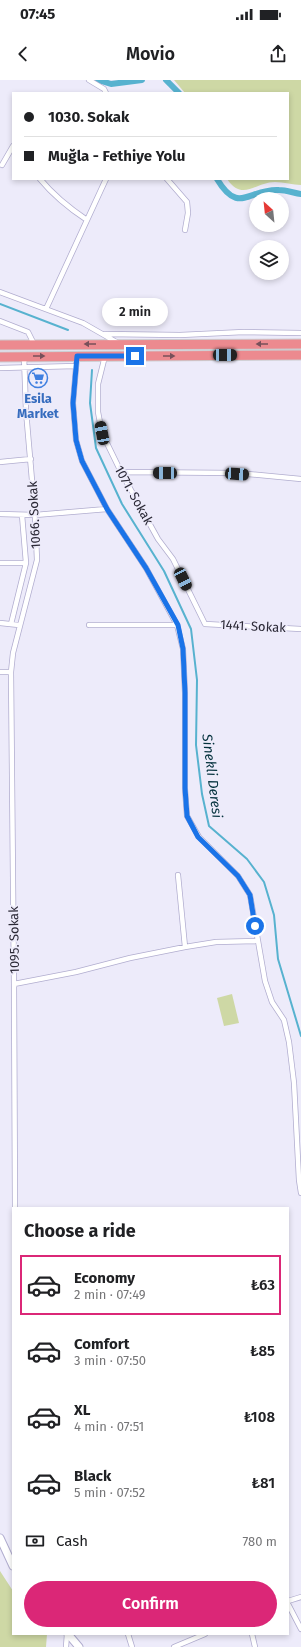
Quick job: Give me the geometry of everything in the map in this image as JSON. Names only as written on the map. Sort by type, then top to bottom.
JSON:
[{"type":"highway","points":[[0,344],[301,344]]},
{"type":"highway","points":[[0,357],[301,355]]},
{"type":"main road","points":[[0,1538],[12,1564]]},
{"type":"street","points":[[89,80],[104,89],[106,92]]},
{"type":"street","points":[[2,165],[12,148]]},
{"type":"street","points":[[41,180],[57,198],[88,220]]},
{"type":"street","points":[[46,309],[106,180]]},
{"type":"street","points":[[168,180],[187,202],[188,213],[186,230]]},
{"type":"street","points":[[0,292],[83,323],[119,344]]},
{"type":"street","points":[[0,321],[28,332],[34,344]]},
{"type":"street","points":[[104,334],[180,335],[244,332],[301,333]]},
{"type":"street","points":[[244,332],[244,344]]},
{"type":"street","name":"1066. Sokak","points":[[11,672],[19,624],[37,560],[31,459],[26,411],[24,356]]},
{"type":"street","points":[[77,356],[73,403],[76,440],[82,461],[107,509],[146,568],[178,625],[183,649],[185,693],[185,788],[187,816],[198,837],[238,876],[250,895],[265,981],[272,1002],[284,1020],[289,1042],[301,1193]]},
{"type":"street","name":"1071. Sokak","points":[[105,356],[98,384],[98,412],[102,433],[121,472],[158,539],[173,558],[205,624]]},
{"type":"street","points":[[0,368],[76,366]]},
{"type":"street","points":[[0,462],[31,459]]},
{"type":"street","points":[[121,472],[237,474],[301,478]]},
{"type":"street","points":[[0,514],[35,515],[107,509]]},
{"type":"street","points":[[11,624],[26,563],[22,515]]},
{"type":"street","points":[[0,563],[26,563]]},
{"type":"street","points":[[0,623],[19,624]]},
{"type":"street","name":"1441. Sokak","points":[[205,624],[301,629]]},
{"type":"street","points":[[89,626],[178,625]]},
{"type":"street","points":[[0,672],[11,672]]},
{"type":"street","name":"1095. Sokak","points":[[11,672],[14,984],[14,1207]]},
{"type":"street","points":[[178,875],[185,947]]},
{"type":"street","points":[[14,984],[76,972],[130,958],[185,947],[216,942],[258,941]]},
{"type":"street","points":[[289,1602],[301,1597]]},
{"type":"street","points":[[289,1604],[301,1629]]},
{"type":"street","points":[[66,1647],[67,1635]]},
{"type":"street","points":[[128,1635],[132,1647]]},
{"type":"street","points":[[174,1647],[203,1635]]},
{"type":"street","points":[[252,1635],[255,1647]]},
{"type":"green space","points":[[174,80],[301,80],[301,185],[275,182],[244,190],[233,186],[228,180],[289,180],[289,92],[184,92]]},
{"type":"green space","points":[[232,994],[239,1023],[224,1026],[217,998]]},
{"type":"green space","points":[[0,1571],[12,1589],[12,1635],[47,1635],[46,1647],[0,1647]]},
{"type":"waterway","points":[[98,80],[111,84],[142,80]]},
{"type":"waterway","points":[[166,80],[178,92]]},
{"type":"waterway","points":[[218,180],[225,190],[232,196],[238,198],[245,198],[269,190],[282,190],[301,194]]},
{"type":"waterway","name":"Sinekli Deresi","points":[[0,304],[68,330]]},
{"type":"waterway","name":"Sinekli Deresi","points":[[92,370],[90,403],[96,448],[122,504],[164,571],[191,629],[197,680],[196,745],[202,794],[209,826],[247,859],[264,882],[274,915],[278,959],[301,1036]]},
{"type":"place","name":"Esila Market","points":[[38,378]]},
{"type":"route","points":[[135,356],[77,356],[73,403],[76,440],[82,461],[107,509],[146,568],[178,625],[183,649],[185,693],[185,788],[187,816],[198,837],[238,876],[250,895],[255,926]]}]
